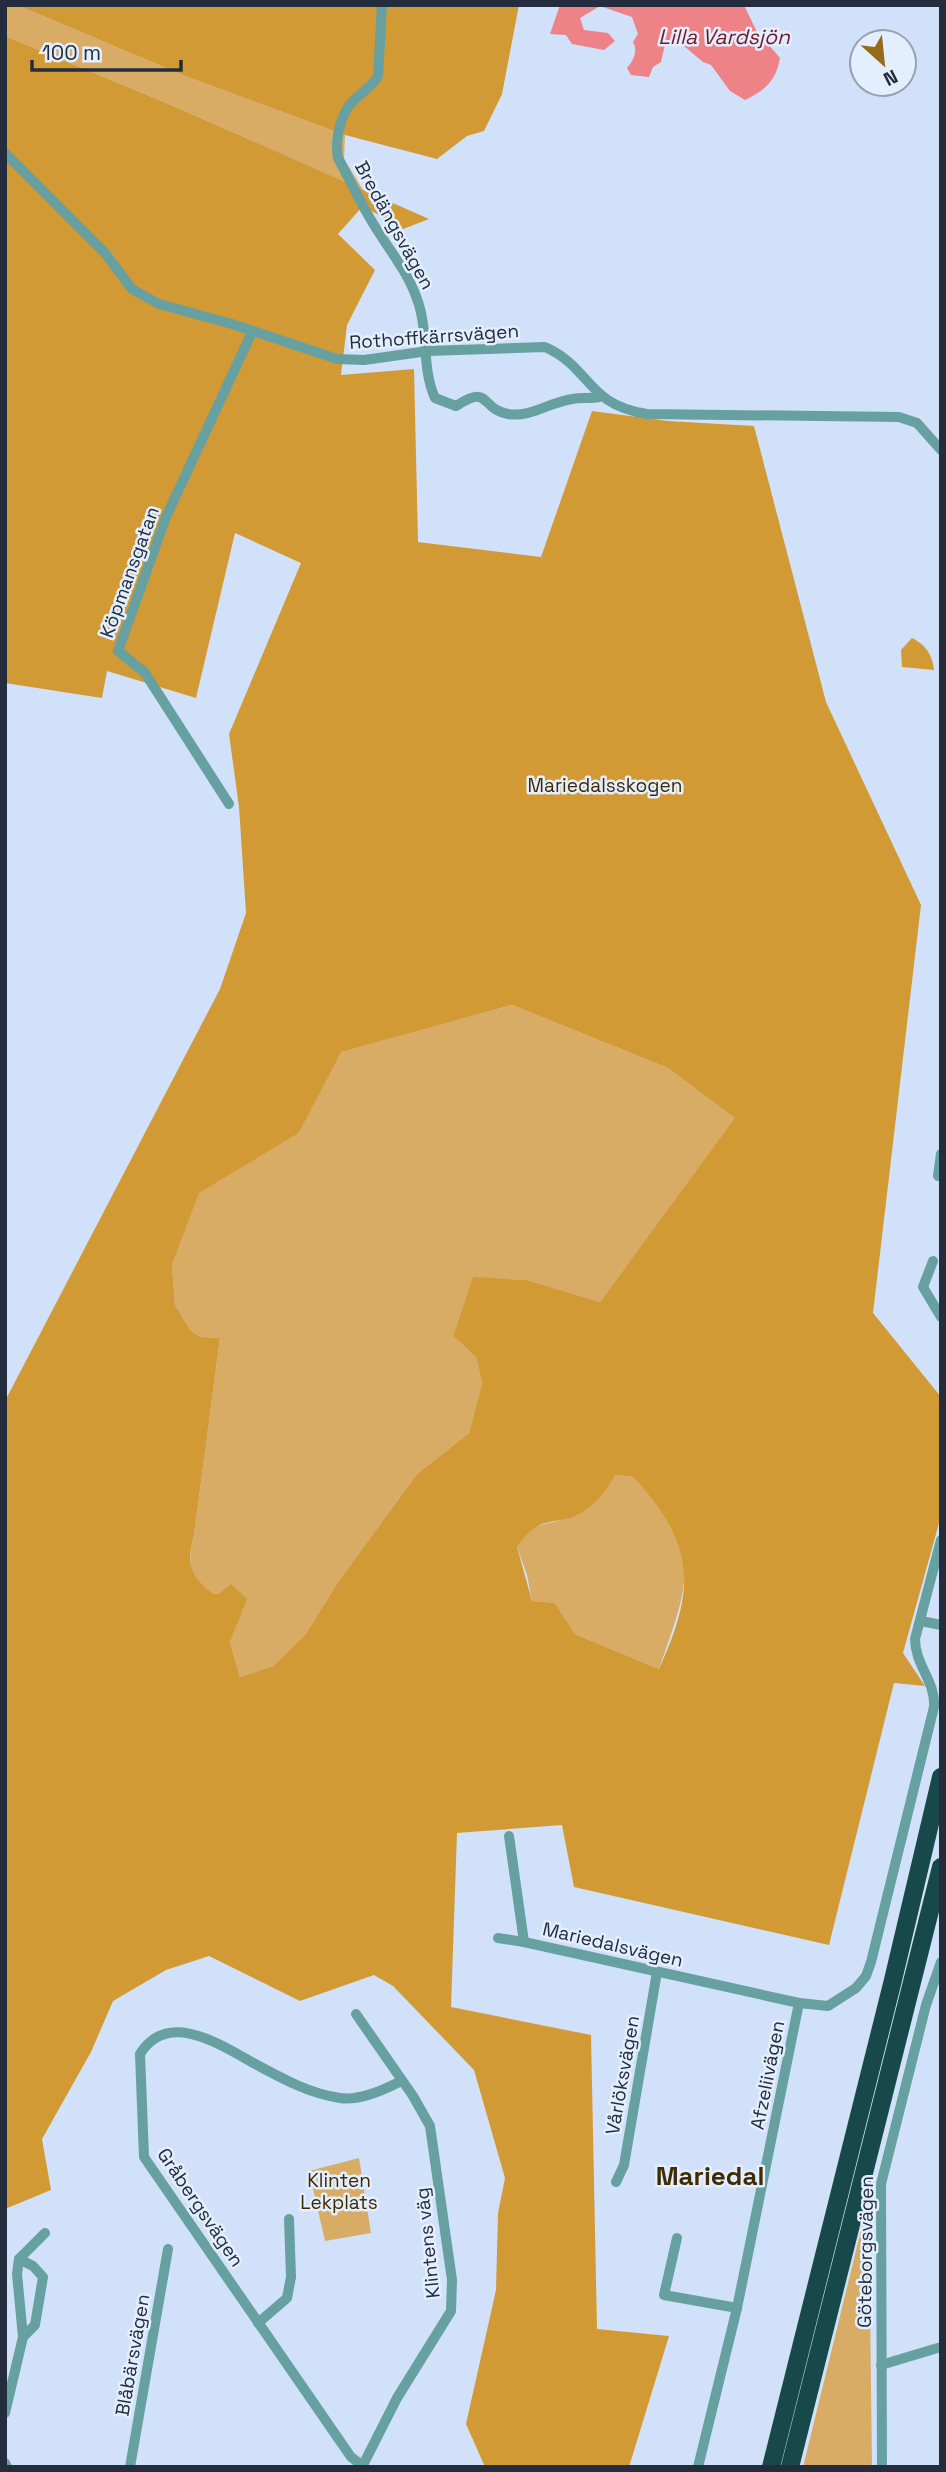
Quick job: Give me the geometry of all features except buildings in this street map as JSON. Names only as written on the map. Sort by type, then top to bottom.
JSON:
[{"type":"highway","points":[[771,2467],[941,1777]]},
{"type":"highway","points":[[790,2467],[941,1867]]},
{"type":"street","name":"Bredängsvägen","points":[[382,5],[378,76],[372,86],[348,107],[336,149],[338,158],[370,218],[417,298],[424,344],[428,351],[426,380],[435,398],[456,406],[472,395],[482,396],[498,410],[519,414],[572,398],[599,397]]},
{"type":"street","name":"Rothoffkärrsvägen","points":[[5,153],[104,253],[132,289],[159,304],[337,359],[364,360],[428,351],[545,347],[561,354],[599,397],[624,411],[647,414],[899,417],[917,423],[941,450]]},
{"type":"street","name":"Köpmansgatan","points":[[229,804],[145,673],[118,651],[166,517],[252,332]]},
{"type":"street","points":[[938,1176],[941,1154]]},
{"type":"street","points":[[933,1261],[923,1287],[941,1317]]},
{"type":"street","name":"Afzeliivägen","points":[[698,2467],[737,2308],[799,2003],[828,2006],[856,1988],[866,1976],[871,1962],[934,1707],[931,1685],[915,1651],[941,1540]]},
{"type":"street","points":[[921,1621],[941,1625]]},
{"type":"street","name":"Mariedalsvägen","points":[[509,1836],[524,1942],[799,2003]]},
{"type":"street","points":[[498,1938],[524,1942]]},
{"type":"street","name":"Göteborgsvägen","points":[[882,2467],[881,2184],[937,1988],[941,1962]]},
{"type":"street","name":"Vårlöksvägen","points":[[616,2182],[624,2165],[657,1972]]},
{"type":"street","name":"Klintens väg","points":[[356,2014],[414,2096],[430,2126],[453,2280],[451,2311],[397,2398],[362,2467]]},
{"type":"street","name":"Gråbergsvägen","points":[[362,2467],[351,2458],[144,2157],[139,2083],[141,2054],[149,2040],[165,2034],[193,2033],[212,2039],[310,2092],[343,2099],[381,2092],[401,2081]]},
{"type":"street","points":[[258,2323],[287,2298],[291,2277],[289,2219]]},
{"type":"street","points":[[6,2408],[23,2337],[17,2274],[19,2259],[45,2233]]},
{"type":"street","points":[[677,2238],[664,2295],[737,2308]]},
{"type":"street","name":"Blåbärsvägen","points":[[130,2467],[168,2249]]},
{"type":"street","points":[[19,2259],[33,2266],[43,2277],[36,2325],[23,2337]]},
{"type":"street","points":[[881,2365],[941,2347]]},
{"type":"green space","points":[[5,5],[17,5],[185,76],[345,135],[344,159],[363,190],[169,104],[5,36]]},
{"type":"green space","points":[[17,5],[519,5],[502,94],[484,131],[467,136],[437,159],[345,135],[185,76]]},
{"type":"green space","name":"Mariedalsskogen","points":[[5,36],[169,104],[429,219],[403,229],[363,206],[338,234],[375,270],[347,325],[341,375],[414,369],[418,542],[541,557],[592,411],[668,421],[754,426],[826,702],[921,905],[873,1313],[941,1397],[941,1516],[903,1653],[925,1686],[894,1683],[829,1945],[574,1887],[562,1825],[457,1833],[451,2007],[591,2035],[597,2329],[669,2336],[629,2467],[485,2467],[466,2424],[496,2290],[498,2213],[505,2178],[474,2070],[393,1986],[374,1975],[300,2001],[209,1956],[166,1970],[113,2001],[91,2052],[42,2139],[51,2190],[5,2209],[5,1401],[220,989],[246,913],[239,807],[229,734],[301,563],[235,533],[196,698],[107,671],[102,698],[5,683]],"holes":[[[512,1005],[668,1068],[735,1118],[600,1302],[527,1280],[473,1277],[453,1336],[476,1357],[482,1383],[469,1433],[417,1474],[338,1582],[305,1635],[273,1666],[240,1677],[230,1642],[247,1599],[231,1584],[219,1594],[213,1594],[199,1581],[190,1562],[220,1338],[201,1337],[191,1331],[175,1305],[172,1265],[199,1193],[299,1133],[341,1052]],[[616,1475],[633,1477],[654,1501],[679,1546],[684,1568],[684,1590],[679,1614],[659,1669],[575,1634],[555,1603],[532,1601],[517,1547],[535,1528],[577,1515],[587,1509]]]},
{"type":"green space","points":[[912,638],[928,651],[934,670],[902,667],[901,650]]},
{"type":"green space","points":[[512,1005],[668,1068],[736,1118],[600,1302],[527,1280],[473,1278],[453,1336],[476,1357],[482,1383],[469,1433],[417,1474],[338,1582],[305,1635],[273,1666],[240,1677],[230,1642],[246,1599],[217,1595],[204,1590],[194,1577],[191,1560],[220,1338],[201,1337],[191,1331],[175,1305],[172,1265],[199,1192],[299,1133],[340,1052]]},
{"type":"green space","points":[[616,1475],[633,1477],[656,1503],[681,1547],[683,1589],[659,1669],[575,1634],[555,1603],[532,1601],[527,1575],[517,1547],[535,1527],[562,1520],[584,1509]]},
{"type":"green space","name":"Klinten Lekplats","points":[[359,2158],[371,2233],[325,2241],[309,2171]]},
{"type":"green space","points":[[864,2218],[869,2224],[872,2467],[803,2467]]},
{"type":"water","name":"Lilla Vardsjön","points":[[560,5],[744,5],[756,30],[780,58],[776,73],[768,84],[745,100],[730,91],[711,65],[703,62],[678,41],[665,44],[661,62],[653,67],[649,77],[631,75],[627,68],[635,55],[633,42],[638,34],[632,17],[600,6],[580,18],[584,30],[608,33],[615,41],[604,50],[572,44],[566,35],[550,34]]},
{"type":"district","name":"Mariedal","points":[[710,2176]]}]
